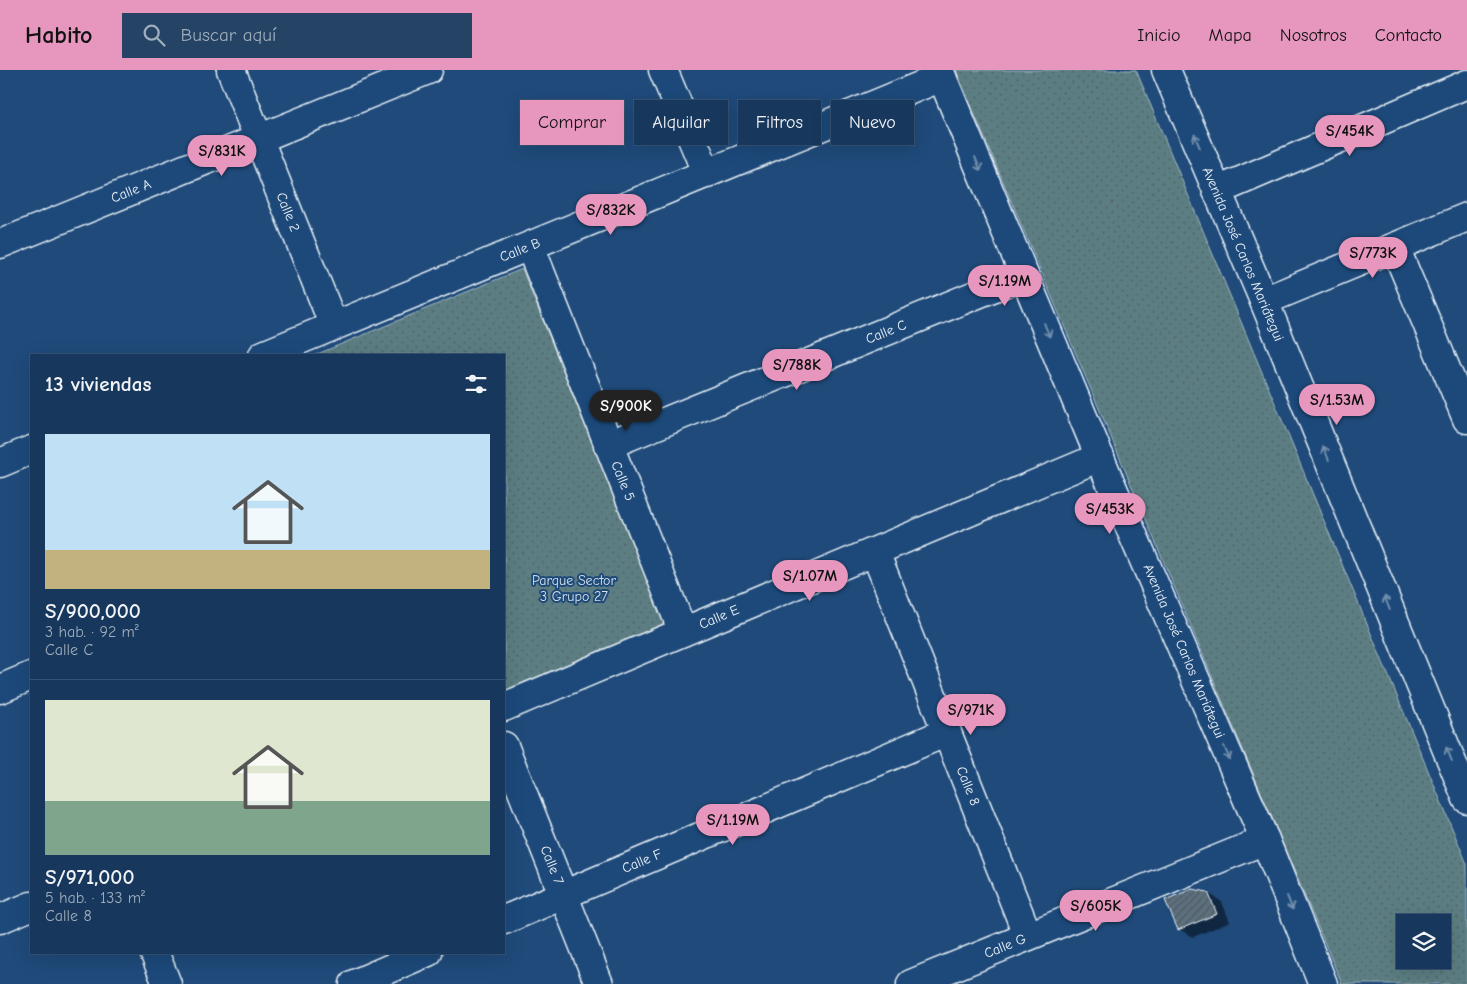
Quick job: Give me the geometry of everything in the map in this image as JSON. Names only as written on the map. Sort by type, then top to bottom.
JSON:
[{"type":"street","name":"Calle 2","points":[[231,70],[334,326]]},
{"type":"street","name":"Calle A","points":[[0,244],[428,70]]},
{"type":"street","points":[[663,70],[707,174]]},
{"type":"street","name":"Avenida José Carlos Mariátegui","points":[[1166,70],[1264,301],[1467,799]]},
{"type":"street","name":"Calle B","points":[[266,354],[707,174],[941,74]]},
{"type":"street","name":"Avenida José Carlos Mariátegui","points":[[941,74],[1100,457],[1265,840],[1323,984]]},
{"type":"street","points":[[1217,191],[1467,84]]},
{"type":"street","points":[[1264,301],[1467,217]]},
{"type":"street","name":"Calle 5","points":[[530,246],[683,632]]},
{"type":"street","points":[[1395,247],[1467,419]]},
{"type":"street","name":"Calle C","points":[[608,445],[1024,276]]},
{"type":"street","points":[[0,463],[30,450]]},
{"type":"street","name":"Calle E","points":[[505,707],[1100,457]]},
{"type":"street","name":"Calle 8","points":[[875,552],[1028,936]]},
{"type":"street","points":[[0,689],[30,676]]},
{"type":"street","name":"Calle F","points":[[505,920],[946,732]]},
{"type":"street","name":"Calle 7","points":[[505,748],[599,984]]},
{"type":"street","name":"Calle G","points":[[911,984],[1265,840]]},
{"type":"street","points":[[0,919],[30,906]]},
{"type":"street","points":[[155,954],[167,984]]},
{"type":"street","points":[[354,984],[423,954]]},
{"type":"green space","points":[[956,70],[1136,70],[1467,864],[1467,984],[1342,984]]},
{"type":"green space","name":"Parque Sector 3 Grupo 27","points":[[522,269],[666,626],[505,693],[505,354],[317,354]]},
{"type":"building","points":[[1192,889],[1208,892],[1217,914],[1178,930],[1165,900]]}]
